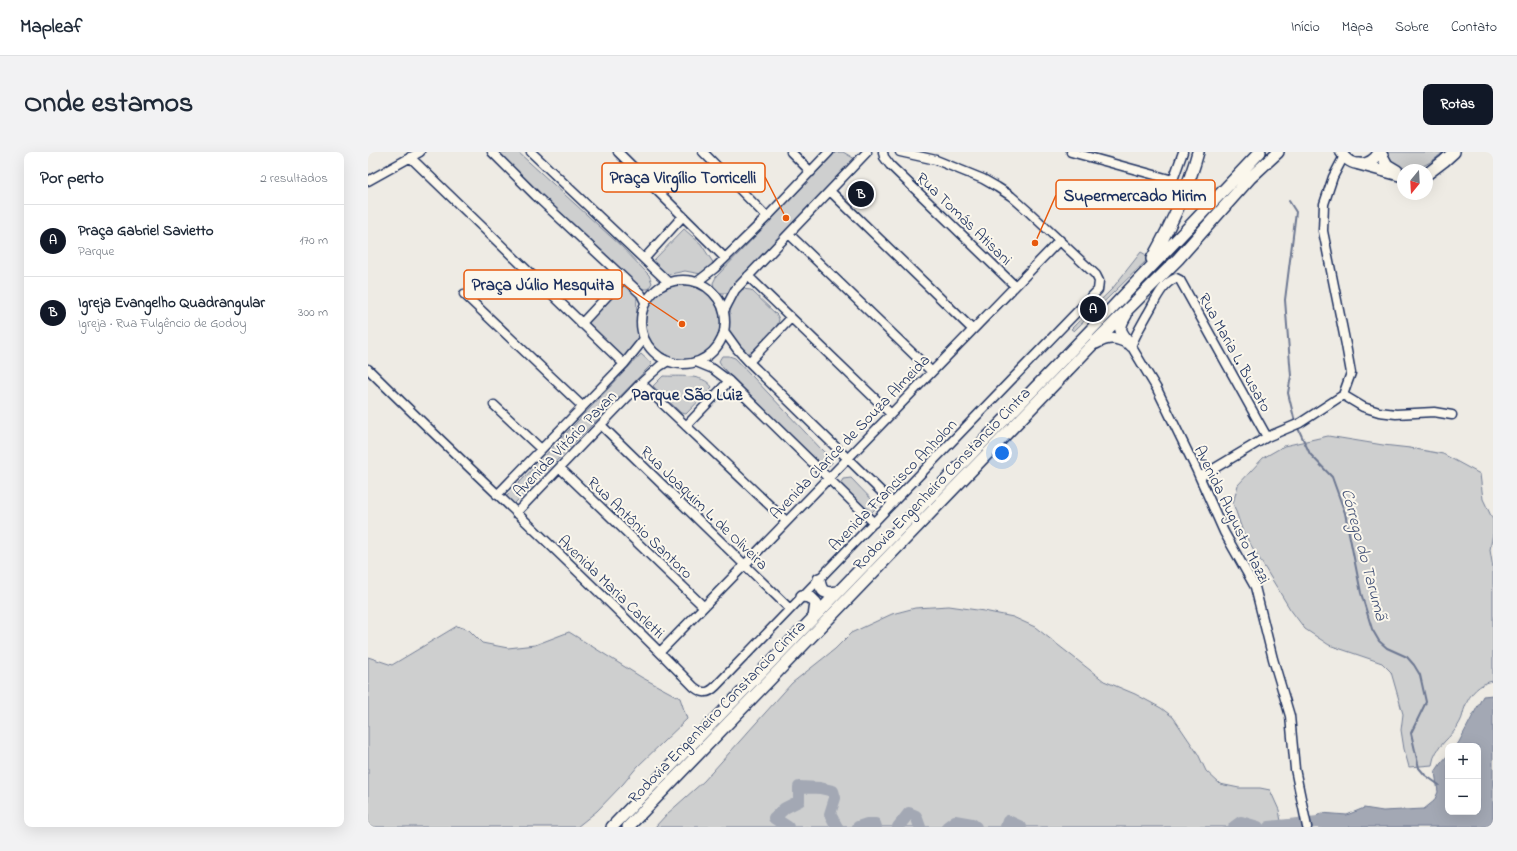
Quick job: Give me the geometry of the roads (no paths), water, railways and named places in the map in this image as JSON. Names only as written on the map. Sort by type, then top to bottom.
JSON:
[{"type":"highway","points":[[1144,273],[1168,229],[1192,176],[1198,152]]},
{"type":"highway","name":"Rodovia Engenheiro Constancio Cintra","points":[[612,827],[1111,309],[1260,152]]},
{"type":"highway","name":"Rodovia Engenheiro Constancio Cintra","points":[[628,827],[1090,347],[1178,259],[1250,178],[1278,152]]},
{"type":"highway","points":[[1379,152],[1387,165],[1397,171]]},
{"type":"highway","points":[[1433,169],[1451,153]]},
{"type":"highway","points":[[1359,164],[1397,175]]},
{"type":"highway","points":[[1130,345],[1120,330],[1120,325],[1127,313],[1140,297]]},
{"type":"highway","points":[[1090,347],[1107,339],[1118,338],[1130,345]]},
{"type":"highway","points":[[819,579],[820,586],[823,591],[827,593],[838,592]]},
{"type":"highway","points":[[802,596],[810,598],[816,603],[814,618]]},
{"type":"main road","points":[[1343,154],[1348,160],[1359,164],[1372,161],[1379,152]]},
{"type":"street","points":[[368,180],[420,152]]},
{"type":"street","points":[[492,152],[624,278],[640,294],[645,302]]},
{"type":"street","points":[[531,152],[668,282]]},
{"type":"street","points":[[618,152],[725,258]]},
{"type":"street","points":[[704,152],[767,217]]},
{"type":"street","points":[[791,152],[811,172]]},
{"type":"street","points":[[697,282],[709,274],[767,217],[829,152]]},
{"type":"street","points":[[724,311],[735,290],[867,152]]},
{"type":"street","name":"Rua Tomás Atisani","points":[[883,152],[884,157],[890,166],[1015,286]]},
{"type":"street","points":[[900,152],[936,160],[983,179],[1011,196],[1060,240]]},
{"type":"street","points":[[932,152],[936,160]]},
{"type":"street","points":[[1071,152],[1173,180],[1184,152]]},
{"type":"street","points":[[1200,477],[1267,437],[1297,425],[1344,395],[1351,374],[1323,231],[1324,204],[1343,154]]},
{"type":"street","points":[[410,157],[624,364]]},
{"type":"street","points":[[830,190],[972,329]]},
{"type":"street","points":[[644,259],[683,216]]},
{"type":"street","points":[[789,234],[932,371]]},
{"type":"street","name":"Avenida Clarice de Souza Almeida","points":[[660,652],[1060,240]]},
{"type":"street","name":"Avenida Francisco Anholon","points":[[708,692],[716,686],[790,610],[1095,294],[1099,285],[1096,275],[1060,240]]},
{"type":"street","points":[[748,276],[891,414]]},
{"type":"street","points":[[581,324],[624,278]]},
{"type":"street","name":"Rua Maria L. Busato","points":[[1130,345],[1158,294],[1170,280],[1176,278],[1180,280],[1267,437]]},
{"type":"street","points":[[682,280],[697,282],[706,286],[720,301],[724,311],[724,331],[722,339],[712,353],[696,362],[682,364],[668,361],[653,352],[644,339],[641,326],[641,314],[645,302],[659,286],[668,282],[682,280]]},
{"type":"street","points":[[464,294],[582,406]]},
{"type":"street","points":[[748,362],[791,318]]},
{"type":"street","points":[[724,331],[748,362],[893,503]]},
{"type":"street","name":"Avenida Vitório Pavan","points":[[498,495],[624,364],[644,339]]},
{"type":"street","name":"Avenida Augusto Mazzi","points":[[1130,345],[1157,389],[1200,477],[1224,532],[1255,587],[1273,659],[1290,716],[1294,769],[1307,827]]},
{"type":"street","name":"Avenida Vitório Pavan","points":[[516,513],[641,383],[668,361]]},
{"type":"street","points":[[696,362],[713,369],[729,381],[874,523]]},
{"type":"street","name":"Avenida Maria Carletti","points":[[368,369],[581,574],[694,687],[702,692],[708,692]]},
{"type":"street","points":[[686,426],[729,381]]},
{"type":"street","points":[[641,383],[786,521]]},
{"type":"street","points":[[1344,395],[1363,407],[1379,412],[1396,414],[1434,412],[1452,415]]},
{"type":"street","points":[[494,405],[541,449]]},
{"type":"street","name":"Rua Joaquim L. de Oliveira","points":[[602,425],[790,610]]},
{"type":"street","name":"Rua Antônio Santoro","points":[[560,468],[703,606]]},
{"type":"waterway","name":"Córrego do Tarumã","points":[[1289,201],[1296,212],[1285,300],[1291,376],[1288,393],[1295,422]]},
{"type":"waterway","name":"Córrego do Tarumã","points":[[1297,426],[1310,454],[1332,477],[1345,513],[1361,593],[1372,629],[1379,641],[1387,648],[1407,657],[1420,675],[1426,702],[1411,733],[1419,768],[1425,775],[1439,785]]},
{"type":"waterway","points":[[788,827],[774,818],[785,808],[799,801],[799,787],[820,788],[833,791],[835,798],[830,814],[837,827]]},
{"type":"waterway","points":[[898,827],[909,813],[916,816],[920,827]]},
{"type":"waterway","points":[[947,827],[955,821],[972,824],[976,827]]},
{"type":"waterway","points":[[1006,827],[1008,821],[1021,827]]},
{"type":"waterway","points":[[1234,827],[1241,822],[1258,827]]},
{"type":"waterway","points":[[1269,827],[1318,822],[1343,827]]},
{"type":"waterway","points":[[858,827],[867,824],[875,824],[876,827]]},
{"type":"place","name":"Igreja Evangelho Quadrangular","points":[[861,194]]},
{"type":"place","name":"Praça Virgílio Torricelli","points":[[786,218]]},
{"type":"place","name":"Supermercado Mirim","points":[[1035,243]]},
{"type":"place","name":"Praça Gabriel Savietto","points":[[1093,309]]},
{"type":"place","name":"Praça Júlio Mesquita","points":[[682,324]]},
{"type":"district","name":"Parque São Luiz","points":[[687,394]]}]
